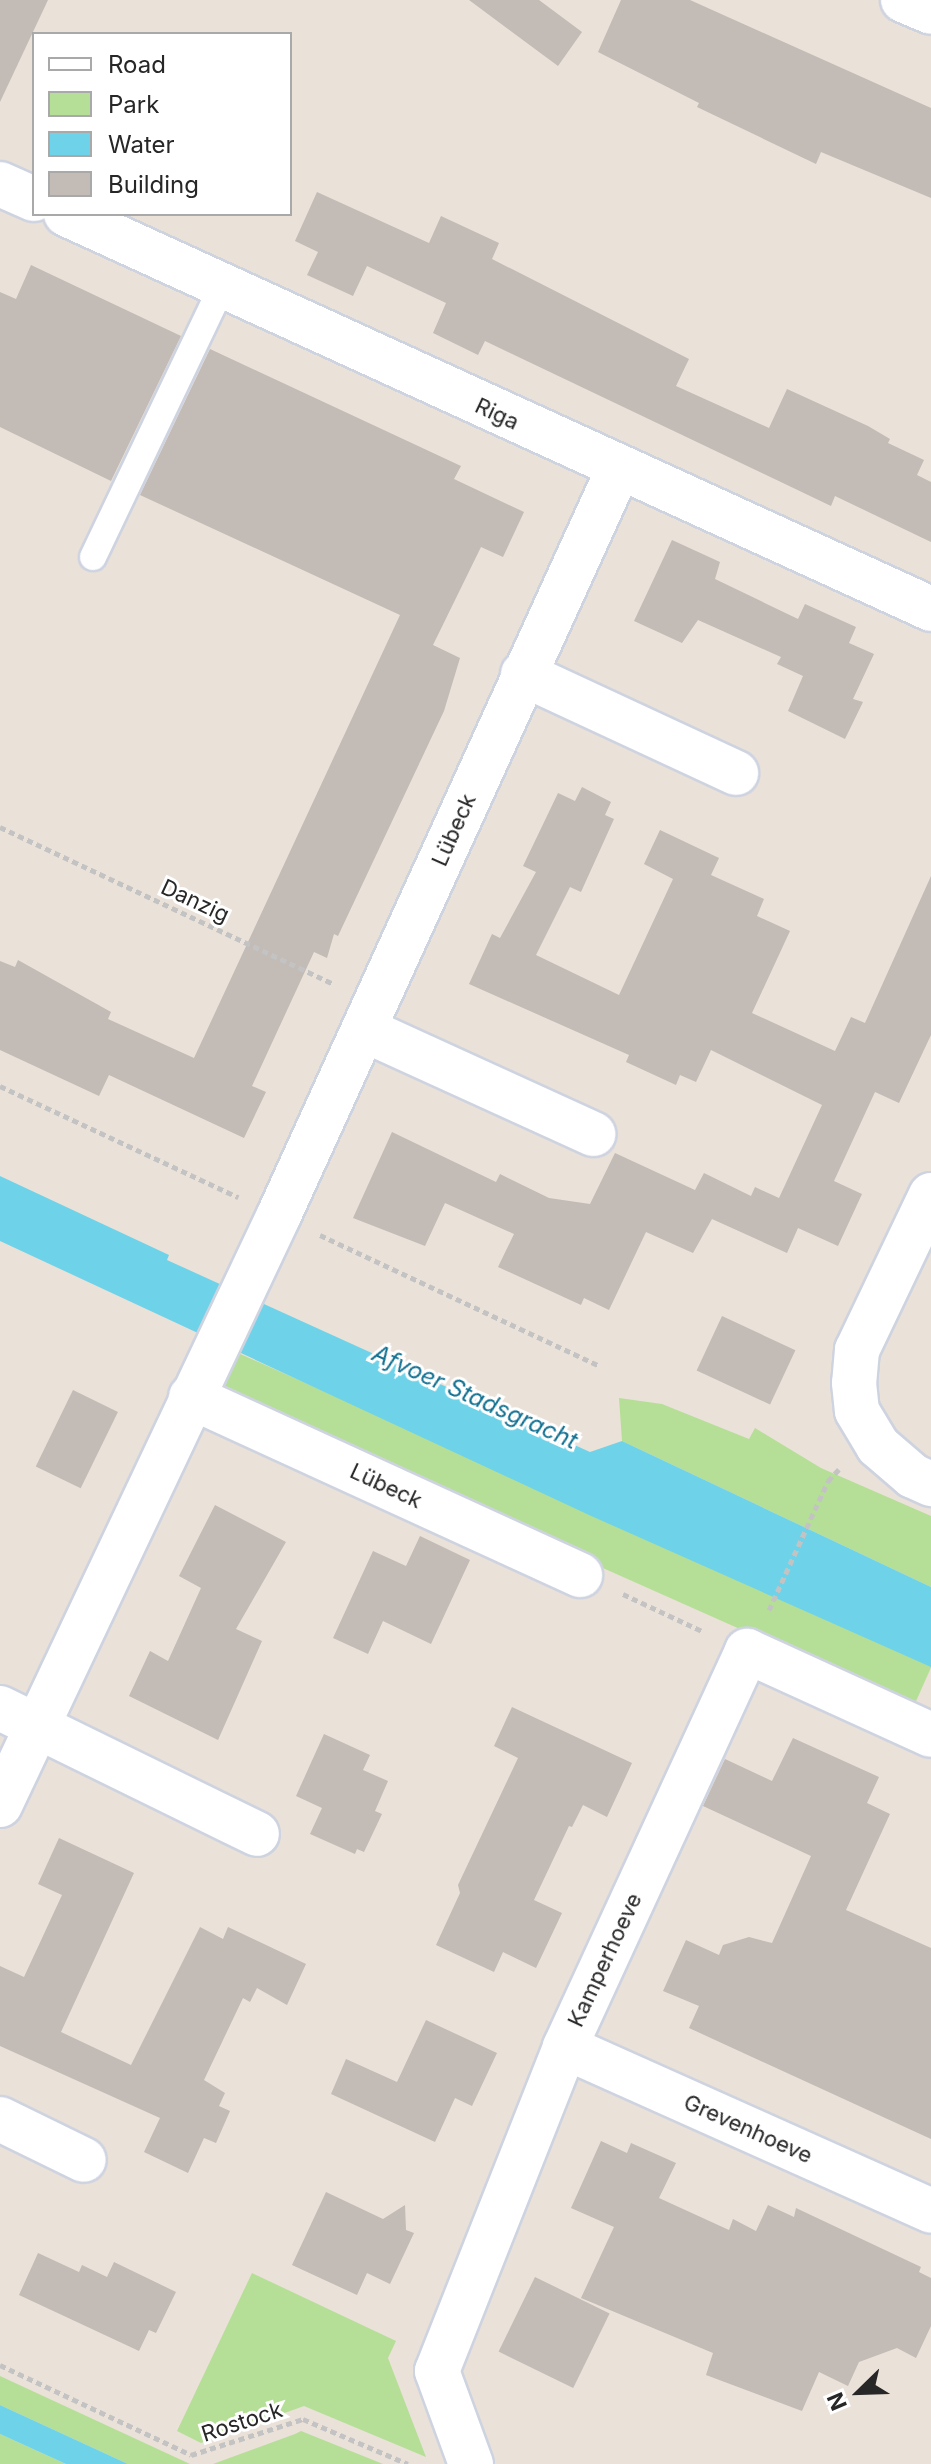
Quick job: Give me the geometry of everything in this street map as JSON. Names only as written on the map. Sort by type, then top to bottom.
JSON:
[{"type":"street","points":[[903,0],[931,12]]},
{"type":"street","points":[[0,184],[32,198]]},
{"type":"street","name":"Riga","points":[[70,216],[618,470],[931,609]]},
{"type":"street","name":"Lübeck","points":[[0,1805],[18,1716],[196,1388],[371,1016],[523,674],[618,470]]},
{"type":"street","points":[[523,674],[736,773]]},
{"type":"street","points":[[371,1016],[593,1134]]},
{"type":"street","points":[[931,1195],[857,1350],[854,1383],[857,1411],[878,1446],[913,1476],[931,1484]]},
{"type":"street","name":"Lübeck","points":[[196,1388],[580,1575]]},
{"type":"street","points":[[755,1637],[931,1735]]},
{"type":"street","name":"Kamperhoeve","points":[[471,2464],[437,2371],[565,2047],[755,1637]]},
{"type":"street","points":[[18,1716],[257,1834]]},
{"type":"street","name":"Grevenhoeve","points":[[565,2047],[931,2211]]},
{"type":"street","points":[[0,2119],[84,2160]]},
{"type":"lane","points":[[93,557],[222,286]]},
{"type":"path","name":"Danzig","points":[[0,827],[371,1016]]},
{"type":"path","points":[[0,1086],[600,1366]]},
{"type":"path","points":[[580,1575],[755,1637],[828,1481]]},
{"type":"path","name":"Rostock","points":[[0,2365],[191,2455],[303,2419],[408,2464]]},
{"type":"green space","points":[[238,1353],[931,1662],[914,1706],[218,1397]]},
{"type":"green space","points":[[619,1398],[662,1404],[749,1439],[755,1428],[821,1468],[931,1516],[931,1587],[622,1441]]},
{"type":"green space","points":[[252,2273],[396,2341],[388,2358],[426,2457],[304,2406],[201,2443],[177,2431]]},
{"type":"green space","points":[[0,2376],[190,2464],[128,2464],[0,2405]]},
{"type":"green space","points":[[301,2431],[383,2464],[213,2464],[295,2434]]},
{"type":"green space","points":[[0,2434],[66,2464],[0,2464]]},
{"type":"water","points":[[0,1176],[169,1255],[167,1260],[590,1452],[622,1441],[931,1587],[931,1667],[589,1515],[0,1241]]},
{"type":"water","points":[[0,2405],[128,2464],[66,2464],[0,2434]]},
{"type":"building","points":[[0,0],[48,0],[32,32],[0,102]]},
{"type":"building","points":[[469,0],[539,0],[582,32],[558,66]]},
{"type":"building","points":[[621,0],[690,0],[931,108],[931,198],[821,152],[816,164],[697,107],[699,103],[598,52]]},
{"type":"building","points":[[317,192],[429,243],[441,216],[499,243],[492,259],[689,359],[676,386],[769,428],[787,389],[868,426],[890,439],[888,443],[924,460],[917,475],[931,482],[931,542],[835,496],[831,506],[485,341],[478,355],[433,333],[446,303],[367,266],[353,296],[307,275],[318,252],[295,241]]},
{"type":"building","points":[[31,265],[181,336],[111,481],[0,427],[0,292],[16,299]]},
{"type":"building","points":[[210,349],[461,466],[454,479],[524,512],[503,557],[481,547],[433,645],[460,658],[444,711],[338,936],[334,934],[327,958],[314,952],[252,1086],[266,1092],[244,1138],[109,1075],[99,1096],[0,1050],[0,961],[15,967],[18,960],[111,1012],[108,1019],[194,1058],[400,615],[140,495]]},
{"type":"building","points":[[672,540],[720,562],[715,579],[798,619],[805,604],[856,627],[849,643],[874,654],[853,699],[863,702],[845,739],[788,711],[803,676],[777,664],[781,657],[698,620],[682,643],[634,621]]},
{"type":"building","points":[[582,787],[611,802],[605,815],[614,819],[581,892],[570,887],[536,955],[619,995],[673,879],[644,864],[660,830],[719,858],[711,875],[764,899],[757,916],[790,931],[752,1013],[835,1051],[851,1017],[865,1023],[931,876],[931,1035],[899,1103],[875,1092],[834,1181],[862,1194],[838,1246],[798,1228],[787,1253],[712,1219],[693,1253],[646,1232],[609,1310],[584,1298],[581,1305],[498,1267],[514,1234],[445,1203],[425,1246],[353,1218],[392,1132],[496,1182],[500,1174],[549,1198],[590,1204],[615,1153],[695,1190],[704,1173],[751,1196],[755,1187],[779,1198],[822,1105],[711,1050],[696,1082],[680,1075],[676,1085],[626,1062],[629,1055],[469,984],[492,934],[500,938],[536,872],[523,866],[558,793],[575,801]]},
{"type":"building","points":[[722,1316],[795,1350],[770,1405],[697,1370]]},
{"type":"building","points":[[73,1390],[118,1412],[81,1488],[36,1466]]},
{"type":"building","points":[[215,1505],[286,1542],[236,1629],[262,1641],[218,1740],[129,1696],[150,1651],[168,1661],[201,1588],[179,1576]]},
{"type":"building","points":[[420,1536],[470,1560],[431,1644],[383,1621],[368,1654],[333,1638],[373,1551],[406,1566]]},
{"type":"building","points":[[512,1707],[632,1763],[607,1817],[583,1805],[572,1827],[569,1826],[534,1900],[562,1913],[536,1968],[503,1952],[494,1972],[436,1945],[460,1893],[458,1885],[518,1758],[494,1746]]},
{"type":"building","points":[[324,1734],[370,1755],[363,1770],[388,1781],[375,1811],[382,1814],[364,1852],[357,1849],[355,1854],[310,1834],[322,1808],[296,1796]]},
{"type":"building","points":[[793,1738],[879,1777],[867,1803],[890,1814],[846,1910],[931,1948],[931,2139],[689,2028],[699,2006],[663,1991],[686,1940],[719,1955],[723,1945],[749,1937],[772,1943],[811,1856],[703,1806],[725,1759],[772,1781]]},
{"type":"building","points":[[59,1838],[134,1873],[61,2032],[131,2065],[200,1927],[223,1939],[228,1927],[306,1964],[287,2005],[257,1988],[250,2002],[243,1998],[204,2080],[225,2093],[219,2106],[230,2111],[216,2143],[204,2138],[188,2173],[144,2152],[160,2118],[0,2046],[0,1966],[24,1977],[62,1895],[38,1884]]},
{"type":"building","points":[[426,2020],[497,2053],[472,2106],[455,2098],[435,2142],[331,2094],[346,2059],[397,2082]]},
{"type":"building","points":[[601,2141],[627,2153],[631,2143],[676,2163],[659,2198],[729,2230],[733,2219],[756,2231],[768,2205],[794,2217],[796,2208],[921,2267],[919,2272],[931,2278],[931,2326],[916,2358],[897,2348],[859,2362],[848,2386],[819,2372],[802,2411],[706,2375],[713,2353],[581,2298],[614,2227],[571,2208]]},
{"type":"building","points":[[326,2192],[383,2219],[405,2205],[406,2230],[414,2233],[390,2284],[367,2273],[357,2295],[292,2265]]},
{"type":"building","points":[[38,2253],[79,2272],[82,2265],[107,2277],[114,2262],[176,2292],[156,2333],[149,2330],[139,2351],[19,2295]]},
{"type":"building","points":[[535,2277],[610,2313],[573,2388],[499,2352]]},
{"type":"water label","name":"Afvoer Stadsgracht","points":[[475,1397]]}]
